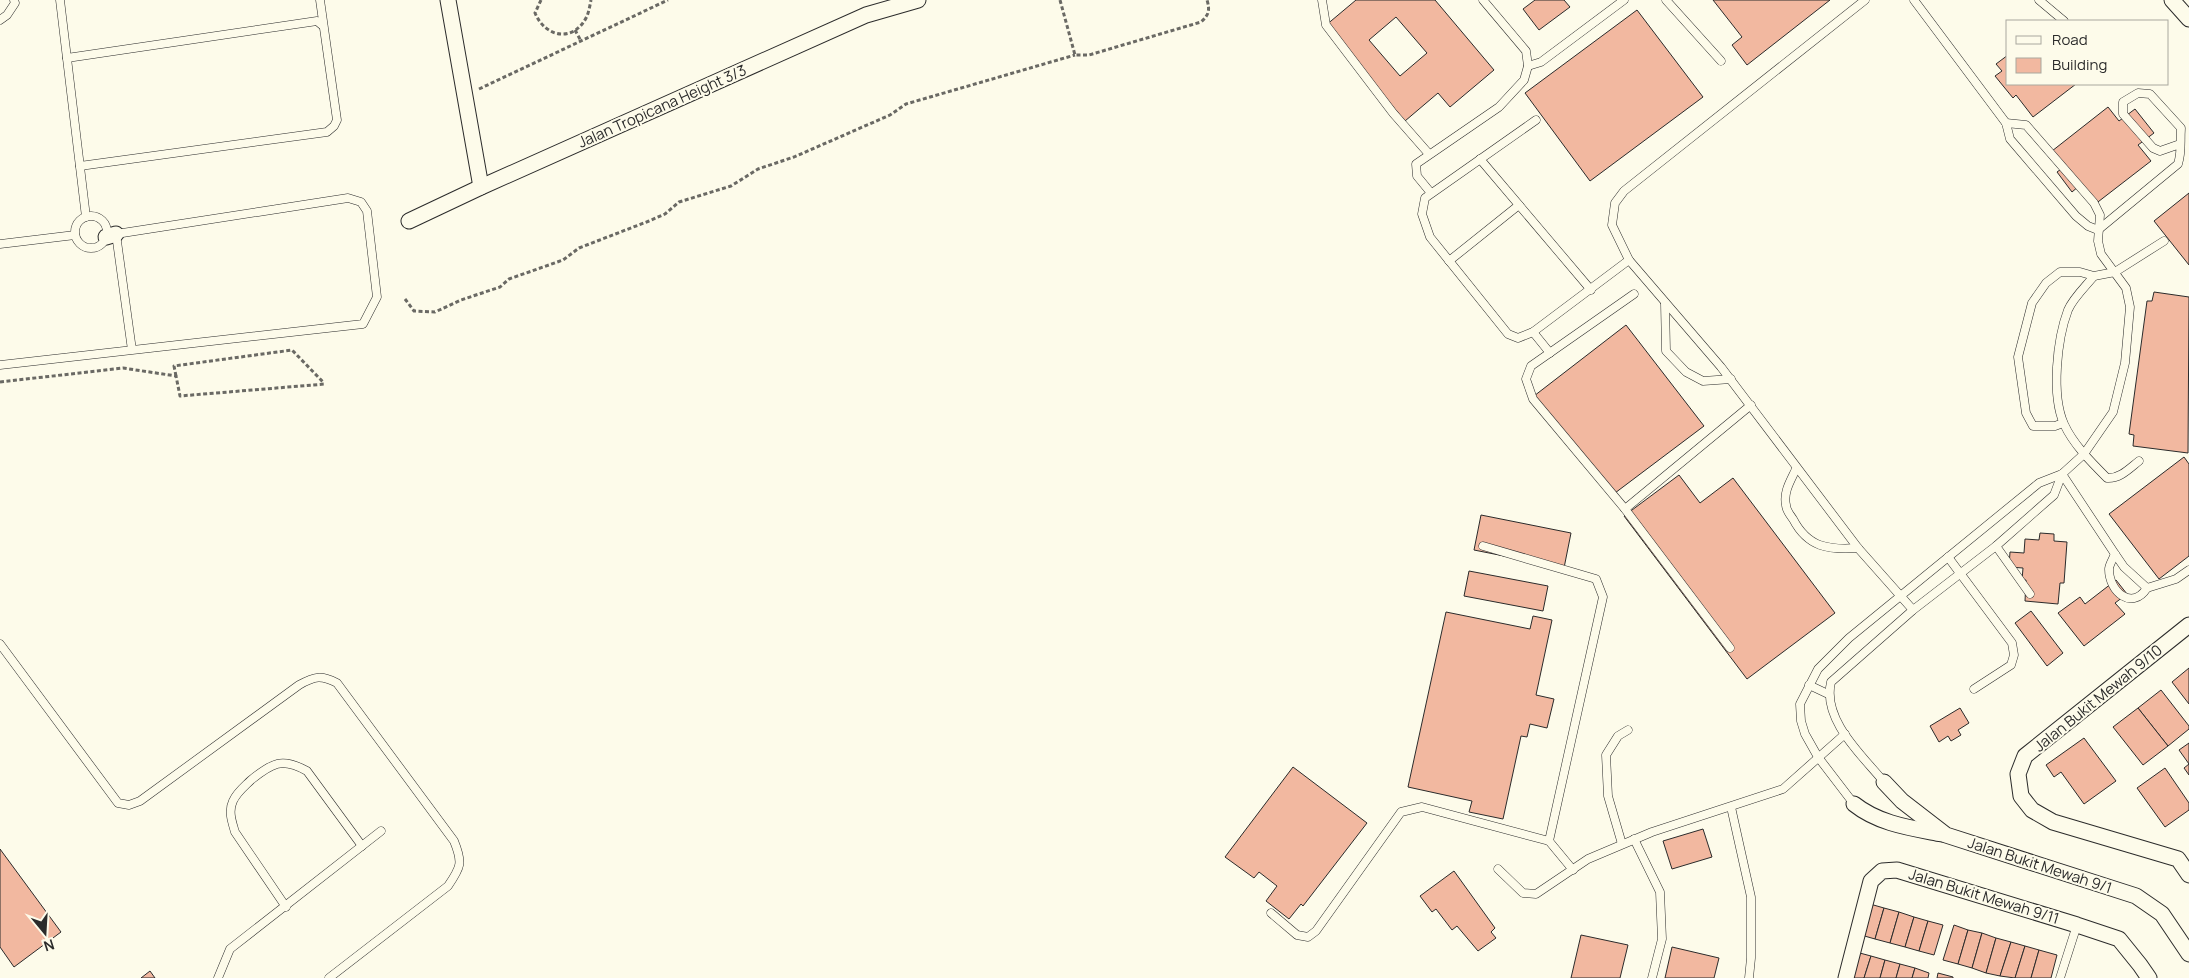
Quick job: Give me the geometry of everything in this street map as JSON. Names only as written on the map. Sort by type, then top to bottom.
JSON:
[{"type":"street","points":[[448,0],[481,187]]},
{"type":"street","name":"Jalan Tropicana Height 3/3","points":[[409,222],[481,187],[866,15],[918,0]]},
{"type":"street","points":[[2172,0],[2189,19]]},
{"type":"street","name":"Jalan Bukit Mewah 9/10","points":[[2184,856],[2053,822],[2032,810],[2021,796],[2018,774],[2026,756],[2189,625]]},
{"type":"street","name":"Jalan Bukit Mewah 9/1","points":[[1884,782],[1902,801],[1946,835],[2136,896],[2162,914],[2189,954]]},
{"type":"street","points":[[1854,804],[1866,813],[1886,821],[1946,835]]},
{"type":"street","points":[[2184,856],[2189,875]]},
{"type":"street","name":"Jalan Bukit Mewah 9/11","points":[[1846,978],[1871,881],[1882,872],[1897,870],[2119,939],[2149,978]]},
{"type":"lane","points":[[0,20],[7,15],[15,3],[14,0]]},
{"type":"lane","points":[[60,0],[86,217]]},
{"type":"lane","points":[[80,166],[327,132],[334,126],[337,120],[320,0]]},
{"type":"lane","points":[[1322,0],[1326,25],[1393,113],[1429,154]]},
{"type":"lane","points":[[1431,194],[1417,176],[1416,164],[1499,107],[1524,80],[1528,66],[1526,51],[1483,0]]},
{"type":"lane","points":[[1528,66],[1541,62],[1624,0]]},
{"type":"lane","points":[[1666,0],[1721,61]]},
{"type":"lane","points":[[1865,0],[1624,191],[1615,203],[1612,225],[1629,260],[1731,379],[1796,468],[1858,548],[1913,610]]},
{"type":"lane","points":[[1914,0],[2006,123],[2010,139],[2076,216],[2088,226],[2098,230]]},
{"type":"lane","points":[[2039,0],[2063,20]]},
{"type":"lane","points":[[67,58],[317,21],[323,26]]},
{"type":"lane","points":[[2098,230],[2178,164],[2182,151],[2180,144],[2181,128],[2150,94],[2138,93],[2123,102],[2123,114],[2153,148],[2160,151],[2180,144]]},
{"type":"lane","points":[[1536,120],[1425,198],[1422,214],[1430,237],[1508,334],[1518,338],[1533,332],[1629,260]]},
{"type":"lane","points":[[1854,804],[1818,757],[1805,734],[1800,704],[1818,669],[1849,638],[1900,595],[2039,483],[2062,474],[2084,454],[2113,412],[2125,363],[2130,307],[2126,288],[2101,254],[2098,230],[2100,215],[2094,203],[2026,124],[2006,123]]},
{"type":"lane","points":[[1480,159],[1591,290]]},
{"type":"lane","points":[[0,365],[363,324],[377,297],[367,211],[360,202],[348,198],[111,236],[100,245],[90,248],[80,244],[75,235],[79,222],[86,217],[96,217],[104,223],[111,236],[132,350]]},
{"type":"lane","points":[[1449,261],[1519,205]]},
{"type":"lane","points":[[0,244],[75,235]]},
{"type":"lane","points":[[2063,423],[2055,426],[2033,426],[2026,413],[2018,357],[2032,303],[2046,283],[2060,272],[2080,272],[2094,276],[2115,272],[2164,241]]},
{"type":"lane","points":[[2094,276],[2069,309],[2057,356],[2057,390],[2063,423],[2084,454],[2107,478],[2113,478],[2123,473],[2139,461]]},
{"type":"lane","points":[[1634,294],[1531,366],[1526,380],[1533,398],[1625,509],[1730,648]]},
{"type":"lane","points":[[1665,303],[1666,352],[1686,372],[1703,381],[1731,379]]},
{"type":"lane","points":[[1533,332],[1550,353]]},
{"type":"lane","points":[[1625,509],[1751,405]]},
{"type":"lane","points":[[1796,468],[1787,488],[1786,506],[1797,528],[1813,543],[1835,550],[1858,548]]},
{"type":"lane","points":[[1884,782],[1835,717],[1828,694],[1831,682],[1913,610],[1996,546],[2054,495],[2062,474]]},
{"type":"lane","points":[[2062,474],[2124,567],[2147,588]]},
{"type":"lane","points":[[1483,546],[1596,579],[1603,596],[1549,841]]},
{"type":"lane","points":[[1996,546],[2030,594]]},
{"type":"lane","points":[[2115,554],[2109,568],[2112,584],[2123,598],[2133,599],[2142,595],[2147,588],[2176,579],[2189,570]]},
{"type":"lane","points":[[1948,557],[2012,643],[2014,655],[2011,665],[1974,690]]},
{"type":"lane","points":[[0,644],[118,803],[128,805],[140,801],[299,685],[311,679],[325,677],[337,683],[454,841],[461,858],[457,872],[448,886],[329,978]]},
{"type":"lane","points":[[1809,685],[1828,694]]},
{"type":"lane","points":[[1622,844],[1608,796],[1606,755],[1618,736],[1628,730]]},
{"type":"lane","points":[[1498,868],[1523,894],[1536,894],[1588,859],[1622,844],[1783,789],[1846,734]]},
{"type":"lane","points":[[286,907],[234,832],[230,818],[232,802],[239,791],[267,766],[280,762],[294,763],[307,770],[362,846]]},
{"type":"lane","points":[[1271,913],[1297,935],[1308,937],[1316,931],[1401,812],[1422,807],[1549,841],[1573,870]]},
{"type":"lane","points":[[1731,807],[1751,897],[1751,958],[1749,978]]},
{"type":"lane","points":[[218,978],[230,949],[381,831]]},
{"type":"lane","points":[[1634,840],[1660,892],[1662,939],[1652,978]]},
{"type":"lane","points":[[2060,978],[2078,925]]},
{"type":"path","points":[[541,0],[535,14],[540,24],[550,32],[563,34],[575,30],[587,17],[591,0]]},
{"type":"path","points":[[464,95],[668,0]]},
{"type":"path","points":[[1060,0],[1075,55]]},
{"type":"path","points":[[405,299],[414,311],[435,312],[461,300],[500,287],[509,279],[563,260],[579,248],[649,222],[665,214],[679,202],[731,186],[758,169],[794,157],[881,119],[906,104],[1075,55],[1089,56],[1201,22],[1208,16],[1209,7],[1207,0]]},
{"type":"path","points":[[575,30],[581,41]]},
{"type":"path","points":[[292,350],[325,384],[180,396],[176,376],[174,366],[292,350]]},
{"type":"path","points":[[0,382],[123,368],[176,376]]},
{"type":"building","points":[[1356,0],[1435,0],[1494,70],[1450,107],[1438,93],[1405,121],[1325,26]],"holes":[[[1396,17],[1427,53],[1400,76],[1369,40]]]},
{"type":"building","points":[[1535,0],[1564,0],[1570,7],[1539,30],[1523,9]]},
{"type":"building","points":[[1713,0],[1830,0],[1747,65],[1732,45],[1742,37]]},
{"type":"building","points":[[1637,10],[1703,97],[1590,181],[1525,93]]},
{"type":"building","points":[[2006,56],[2006,85],[2075,85],[2033,117],[2016,95],[2013,98],[1995,76],[2002,71],[1996,64]]},
{"type":"building","points":[[2108,107],[2119,121],[2135,109],[2154,133],[2138,145],[2151,161],[2094,205],[2079,186],[2072,192],[2057,172],[2064,167],[2052,151]]},
{"type":"building","points":[[2189,193],[2189,265],[2154,221]]},
{"type":"building","points":[[2154,292],[2189,297],[2188,453],[2133,446],[2134,435],[2129,434],[2147,301],[2152,301]]},
{"type":"building","points":[[1626,325],[1704,426],[1611,496],[1534,396]]},
{"type":"building","points":[[2184,457],[2189,464],[2189,556],[2159,579],[2109,514]]},
{"type":"building","points":[[1679,475],[1700,503],[1733,478],[1835,613],[1747,679],[1624,516]]},
{"type":"building","points":[[1481,515],[1571,533],[1564,568],[1474,550]]},
{"type":"building","points":[[2040,533],[2054,534],[2054,541],[2067,542],[2064,583],[2060,583],[2058,604],[2025,601],[2026,580],[2022,580],[2023,568],[2009,567],[2010,552],[2024,553],[2025,539],[2039,540]]},
{"type":"building","points":[[1469,571],[1548,586],[1543,611],[1464,596]]},
{"type":"building","points":[[2116,580],[2127,594],[2115,603],[2125,614],[2084,646],[2058,613],[2080,597],[2085,604]]},
{"type":"building","points":[[2031,611],[2063,653],[2047,666],[2015,623]]},
{"type":"building","points":[[1446,612],[1530,629],[1533,616],[1552,620],[1536,695],[1554,699],[1547,728],[1530,724],[1527,737],[1521,736],[1503,819],[1469,812],[1472,801],[1408,787]]},
{"type":"building","points":[[2189,668],[2189,704],[2172,682]]},
{"type":"building","points":[[2161,690],[2189,726],[2189,729],[2168,746],[2138,708]]},
{"type":"building","points":[[1960,708],[1969,723],[1958,730],[1961,735],[1951,741],[1948,736],[1939,742],[1930,726]]},
{"type":"building","points":[[2138,708],[2168,746],[2143,765],[2113,727]]},
{"type":"building","points":[[2084,738],[2116,781],[2084,804],[2061,772],[2054,777],[2046,765]]},
{"type":"building","points":[[2189,743],[2189,764],[2179,750]]},
{"type":"building","points":[[2189,764],[2189,775],[2184,768]]},
{"type":"building","points":[[1293,767],[1367,823],[1303,906],[1301,904],[1289,919],[1266,901],[1277,886],[1259,872],[1254,878],[1225,857]]},
{"type":"building","points":[[2165,768],[2189,803],[2189,810],[2165,827],[2137,788]]},
{"type":"building","points":[[1703,829],[1712,857],[1672,869],[1663,841]]},
{"type":"building","points":[[0,849],[61,932],[14,967],[0,947]]},
{"type":"building","points":[[1454,871],[1495,928],[1491,932],[1496,938],[1478,951],[1457,926],[1452,930],[1436,909],[1432,912],[1420,896]]},
{"type":"building","points":[[1870,904],[1884,908],[1875,939],[1861,935]]},
{"type":"building","points":[[1884,908],[1899,912],[1890,943],[1875,939]]},
{"type":"building","points":[[1899,912],[1914,917],[1905,947],[1890,943]]},
{"type":"building","points":[[1914,917],[1928,921],[1919,951],[1905,947]]},
{"type":"building","points":[[1928,921],[1943,925],[1934,955],[1919,951]]},
{"type":"building","points":[[1954,925],[1968,930],[1958,964],[1943,960]]},
{"type":"building","points":[[1968,930],[1982,933],[1972,968],[1958,964]]},
{"type":"building","points":[[1982,933],[1996,938],[1986,973],[1972,968]]},
{"type":"building","points":[[1581,935],[1628,945],[1620,978],[1571,978]]},
{"type":"building","points":[[1996,938],[2011,942],[2000,976],[1986,973]]},
{"type":"building","points":[[2011,942],[2025,946],[2015,978],[2000,976]]},
{"type":"building","points":[[2025,946],[2039,950],[2031,978],[2015,978]]},
{"type":"building","points":[[1672,947],[1719,958],[1714,978],[1665,978]]},
{"type":"building","points":[[2039,950],[2057,955],[2051,978],[2031,978]]},
{"type":"building","points":[[1856,952],[1871,956],[1864,978],[1848,978]]},
{"type":"building","points":[[1871,956],[1885,960],[1880,978],[1864,978]]},
{"type":"building","points":[[1885,960],[1900,964],[1896,978],[1880,978]]},
{"type":"building","points":[[1900,964],[1915,968],[1912,978],[1896,978]]},
{"type":"building","points":[[1915,968],[1929,973],[1928,978],[1912,978]]},
{"type":"building","points":[[150,971],[155,978],[141,978]]},
{"type":"building","points":[[1938,973],[1953,977],[1953,978],[1937,978]]}]
